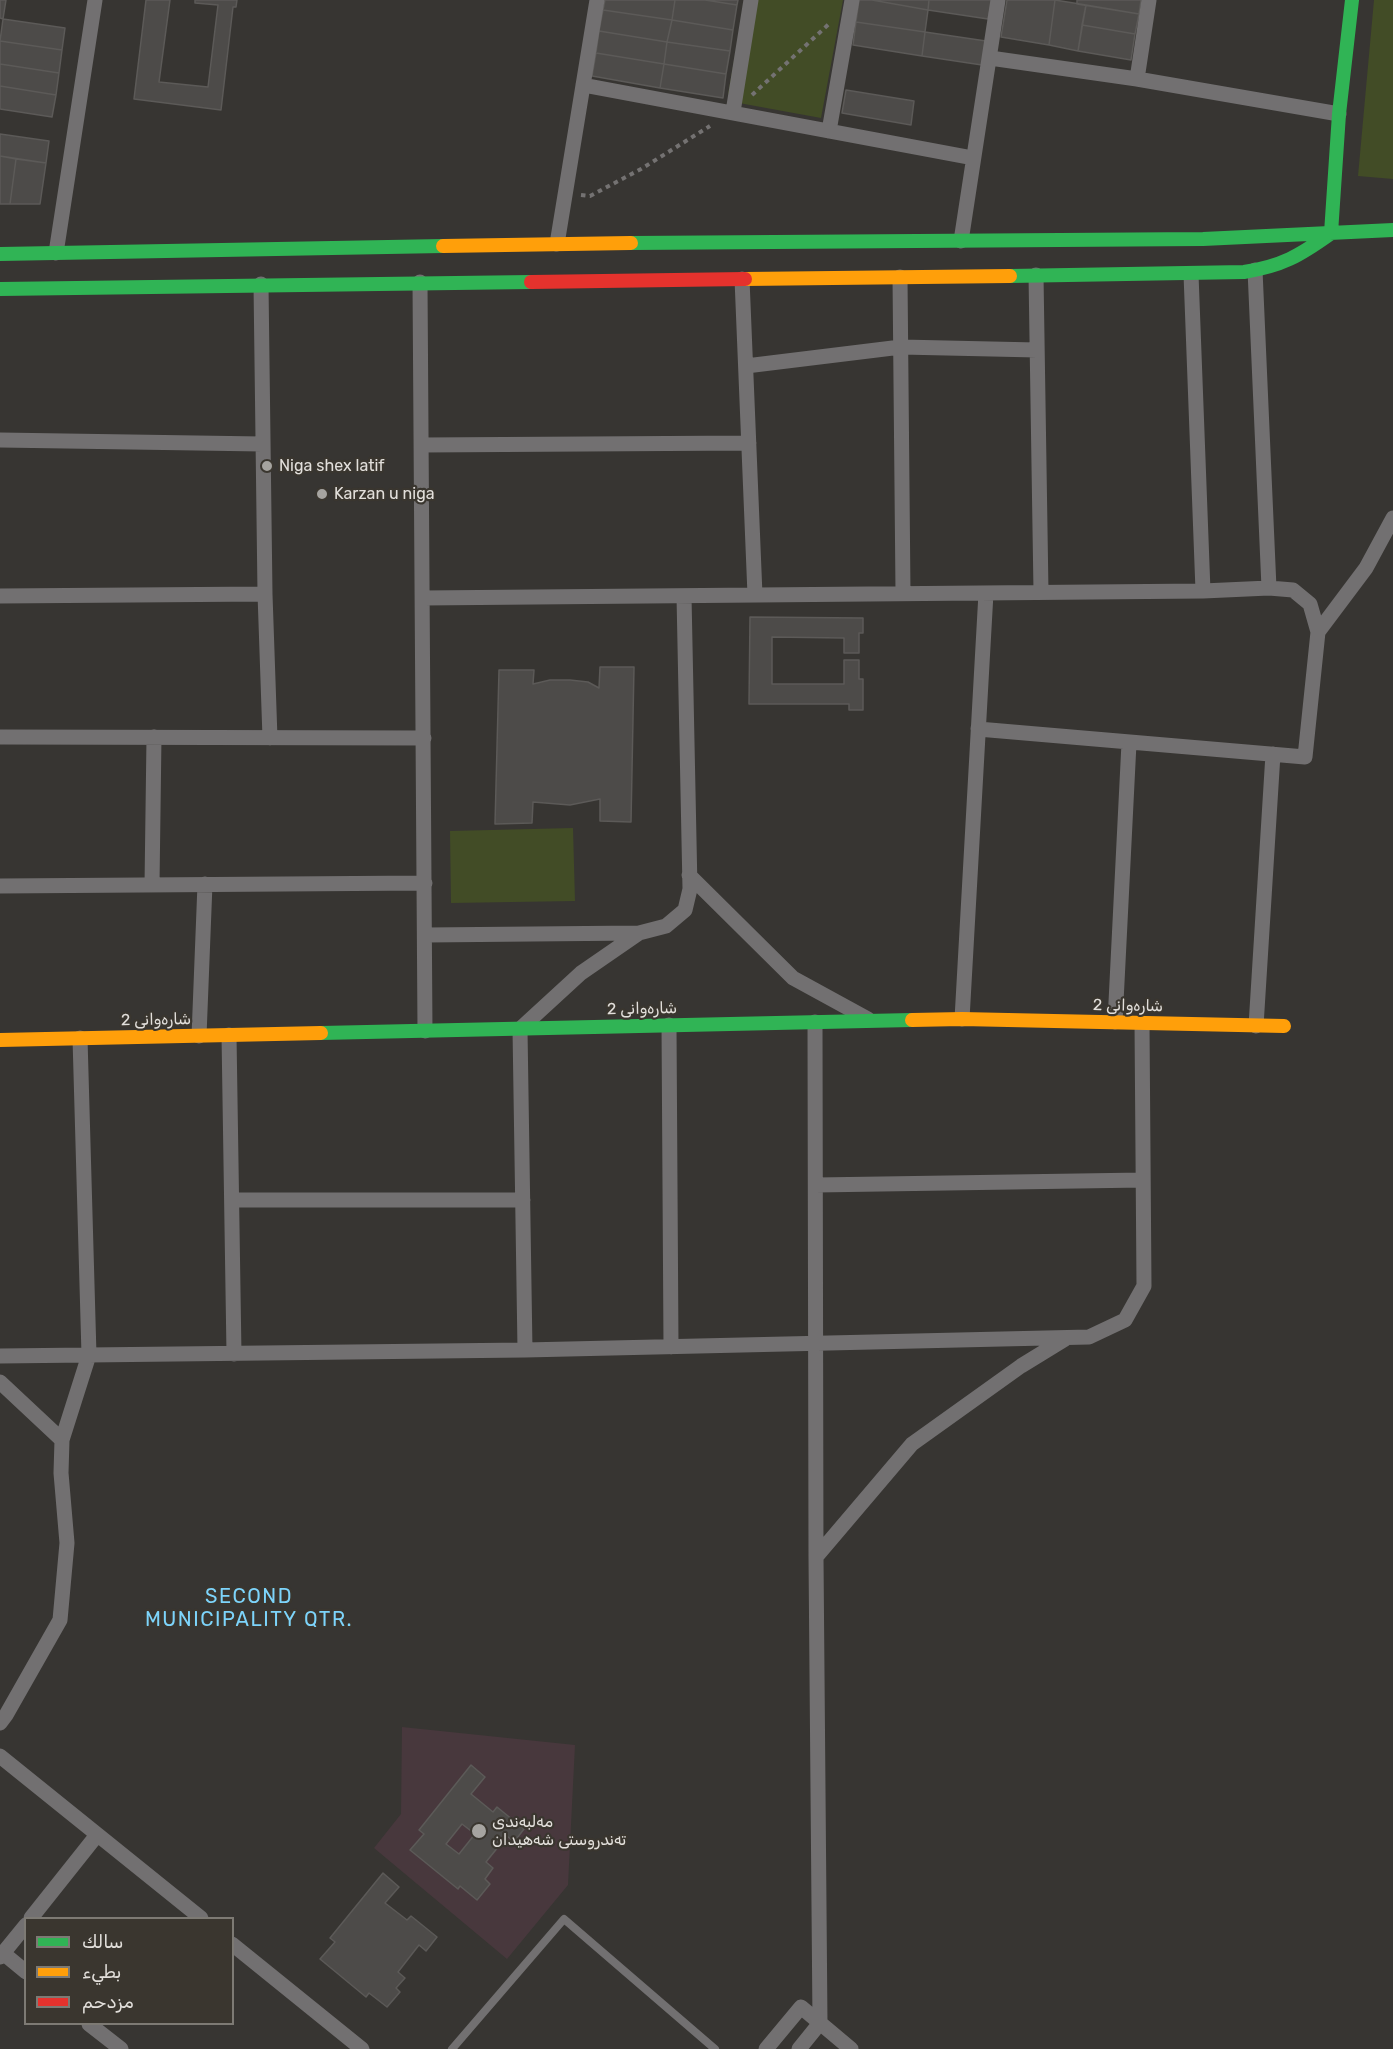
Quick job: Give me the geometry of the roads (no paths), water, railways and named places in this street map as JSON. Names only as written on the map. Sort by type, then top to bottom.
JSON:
[{"type":"main road","points":[[1331,233],[1339,114],[1352,0]]},
{"type":"main road","points":[[0,289],[275,270],[344,248],[1213,239],[1393,230]]},
{"type":"main road","points":[[0,254],[56,253],[275,270],[340,272],[420,282],[1191,274],[1240,273],[1255,270],[1298,256],[1331,233]]},
{"type":"main road","points":[[340,272],[339,254],[344,248]]},
{"type":"main road","name":"شارەوانی 2","points":[[0,1040],[962,1019],[1284,1026]]},
{"type":"street","points":[[56,253],[95,0]]},
{"type":"street","points":[[557,244],[597,0]]},
{"type":"street","points":[[733,112],[751,0]]},
{"type":"street","points":[[961,241],[998,0]]},
{"type":"street","points":[[1137,79],[1149,0]]},
{"type":"street","points":[[829,131],[852,1]]},
{"type":"street","points":[[990,58],[1137,79],[1339,114]]},
{"type":"street","points":[[583,85],[973,158]]},
{"type":"street","points":[[270,738],[262,444],[275,270]]},
{"type":"street","points":[[1255,270],[1269,588]]},
{"type":"street","points":[[1191,274],[1203,591]]},
{"type":"street","points":[[1036,276],[1041,592]]},
{"type":"street","points":[[900,277],[903,593]]},
{"type":"street","points":[[742,279],[755,595]]},
{"type":"street","points":[[420,282],[425,1030]]},
{"type":"street","points":[[746,366],[901,347],[1037,350]]},
{"type":"street","points":[[0,440],[262,444]]},
{"type":"street","points":[[422,445],[749,443]]},
{"type":"street","points":[[1318,632],[1366,568],[1393,518]]},
{"type":"street","points":[[423,598],[1203,591],[1269,588],[1293,590],[1310,604],[1318,632],[1305,757],[978,729]]},
{"type":"street","points":[[962,1019],[986,592]]},
{"type":"street","points":[[0,596],[265,594]]},
{"type":"street","points":[[426,935],[639,933],[666,926],[685,910],[690,889],[684,596]]},
{"type":"street","points":[[0,737],[424,738]]},
{"type":"street","points":[[152,885],[154,737]]},
{"type":"street","points":[[1115,1022],[1129,743]]},
{"type":"street","points":[[1256,1026],[1273,754]]},
{"type":"street","points":[[689,875],[793,978],[871,1021]]},
{"type":"street","points":[[0,886],[425,883]]},
{"type":"street","points":[[199,1036],[205,884]]},
{"type":"street","points":[[525,1350],[520,1029],[581,973],[639,933]]},
{"type":"street","points":[[800,2049],[820,2023],[815,1022]]},
{"type":"street","points":[[0,1356],[525,1350],[1089,1337],[1125,1320],[1144,1286],[1142,1023]]},
{"type":"street","points":[[669,1025],[671,1347]]},
{"type":"street","points":[[229,1035],[234,1354]]},
{"type":"street","points":[[0,1723],[60,1620],[67,1543],[61,1473],[62,1440],[89,1355],[80,1038]]},
{"type":"street","points":[[816,1185],[1143,1180]]},
{"type":"street","points":[[232,1200],[523,1200]]},
{"type":"street","points":[[816,1557],[912,1444],[1021,1366],[1067,1338]]},
{"type":"street","points":[[0,1382],[62,1440]]},
{"type":"street","points":[[0,1756],[200,1917]]},
{"type":"street","points":[[31,1917],[97,1835]]},
{"type":"street","points":[[24,1927],[1,1955],[24,1971]]},
{"type":"street","points":[[234,1946],[362,2049]]},
{"type":"street","points":[[766,2049],[801,2007],[851,2049]]},
{"type":"street","points":[[90,2025],[115,2047]]},
{"type":"lane","points":[[452,2049],[564,1919],[715,2049]]},
{"type":"place","name":"Niga shex latif","points":[[267,466]]},
{"type":"place","name":"Karzan u niga","points":[[322,494]]},
{"type":"place","name":"مەلبەندی تەندروستی شەهیدان","points":[[479,1831]]},
{"type":"district","name":"SECOND MUNICIPALITY QTR.","points":[[249,1608]]}]
